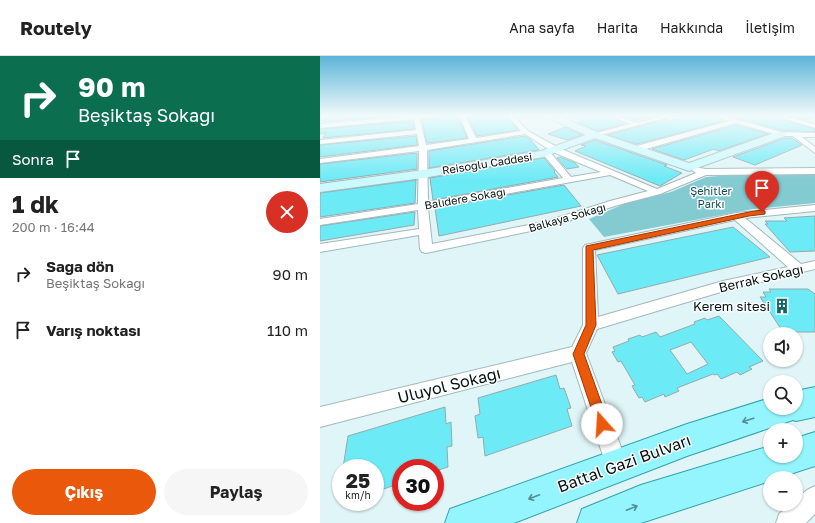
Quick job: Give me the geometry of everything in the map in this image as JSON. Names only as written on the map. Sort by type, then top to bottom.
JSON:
[{"type":"main road","points":[[803,405],[815,402]]},
{"type":"main road","name":"Battal Gazi Bulvarı","points":[[464,523],[687,440],[764,415]]},
{"type":"main road","points":[[803,453],[815,449]]},
{"type":"main road","points":[[596,523],[641,504],[773,463]]},
{"type":"street","points":[[320,142],[372,137]]},
{"type":"street","points":[[320,248],[425,231],[423,206],[423,148],[420,137]]},
{"type":"street","points":[[472,137],[474,141]]},
{"type":"street","points":[[320,161],[498,137]]},
{"type":"street","points":[[532,137],[551,152],[657,192]]},
{"type":"street","name":"Reisoğlu Caddesi","points":[[320,188],[423,174],[551,152],[590,137]]},
{"type":"street","points":[[600,137],[705,172],[815,171]]},
{"type":"street","points":[[636,149],[680,137]]},
{"type":"street","points":[[689,167],[774,137]]},
{"type":"street","points":[[797,137],[815,151]]},
{"type":"street","points":[[551,152],[568,179]]},
{"type":"street","name":"Balkaya Sokağı","points":[[425,231],[426,249],[546,226],[614,203],[657,192],[705,172]]},
{"type":"street","name":"Balıdere Sokağı","points":[[320,222],[423,206],[568,179],[609,173]]},
{"type":"street","points":[[617,466],[578,354],[591,325],[588,248],[736,216],[815,208]]},
{"type":"street","points":[[736,216],[798,268]]},
{"type":"street","name":"Berrak Sokağı","points":[[591,325],[723,286],[815,265]]},
{"type":"street","name":"Uluyol Sokağı","points":[[320,417],[578,354]]},
{"type":"street","points":[[788,523],[815,498]]},
{"type":"green space","name":"Şehitler Parkı","points":[[731,175],[815,175],[815,203],[753,209],[604,237],[589,219],[624,204],[671,192],[706,177]]},
{"type":"building","points":[[416,137],[417,145],[320,157],[320,145]]},
{"type":"building","points":[[426,137],[467,138],[427,143]]},
{"type":"building","points":[[520,137],[526,137],[530,139],[539,150],[429,168],[429,151]]},
{"type":"building","points":[[557,137],[577,137],[567,140]]},
{"type":"building","points":[[614,137],[664,137],[637,144]]},
{"type":"building","points":[[695,137],[760,137],[718,151],[714,149],[684,160],[652,149]]},
{"type":"building","points":[[785,138],[792,138],[802,145],[755,165],[733,157]]},
{"type":"building","points":[[595,140],[667,165],[664,166],[682,173],[660,186],[575,151],[586,146],[581,145]]},
{"type":"building","points":[[417,153],[417,169],[320,182],[320,164]]},
{"type":"building","points":[[560,157],[575,163],[579,167],[567,169],[557,158]]},
{"type":"building","points":[[544,158],[558,177],[433,200],[430,178]]},
{"type":"building","points":[[416,180],[415,203],[320,217],[320,193]]},
{"type":"building","points":[[564,185],[581,206],[439,236],[435,208]]},
{"type":"building","points":[[415,212],[414,225],[320,241],[320,226]]},
{"type":"building","points":[[815,216],[815,251],[790,252],[765,224],[768,224],[765,221],[787,221],[784,218]]},
{"type":"building","points":[[733,227],[770,257],[618,294],[597,255]]},
{"type":"building","name":"Kerem sitesi","points":[[769,289],[808,289],[815,294],[815,332],[803,332],[803,327],[780,327],[760,297],[766,297],[763,292],[771,292]]},
{"type":"building","points":[[719,316],[763,361],[749,367],[752,369],[740,375],[737,372],[721,379],[717,374],[713,374],[677,388],[679,391],[665,397],[664,394],[645,402],[642,397],[639,398],[632,386],[635,385],[621,361],[618,362],[612,352],[615,351],[613,347],[629,341],[628,339],[640,335],[642,337],[656,332],[660,337],[695,324],[694,322],[705,318],[707,320]],"holes":[[[691,342],[708,364],[687,374],[670,350]]]},
{"type":"building","points":[[556,375],[560,389],[564,388],[571,408],[567,409],[572,426],[485,456],[483,437],[478,438],[475,416],[480,414],[478,398]]},
{"type":"building","points":[[445,407],[446,424],[451,422],[452,446],[447,447],[448,467],[444,468],[444,459],[392,459],[392,486],[384,489],[384,459],[344,459],[348,436]]},
{"type":"place","name":"Kerem sitesi","points":[[782,306]]},
{"type":"route","points":[[602,424],[578,354],[591,325],[588,248],[762,212]]}]
